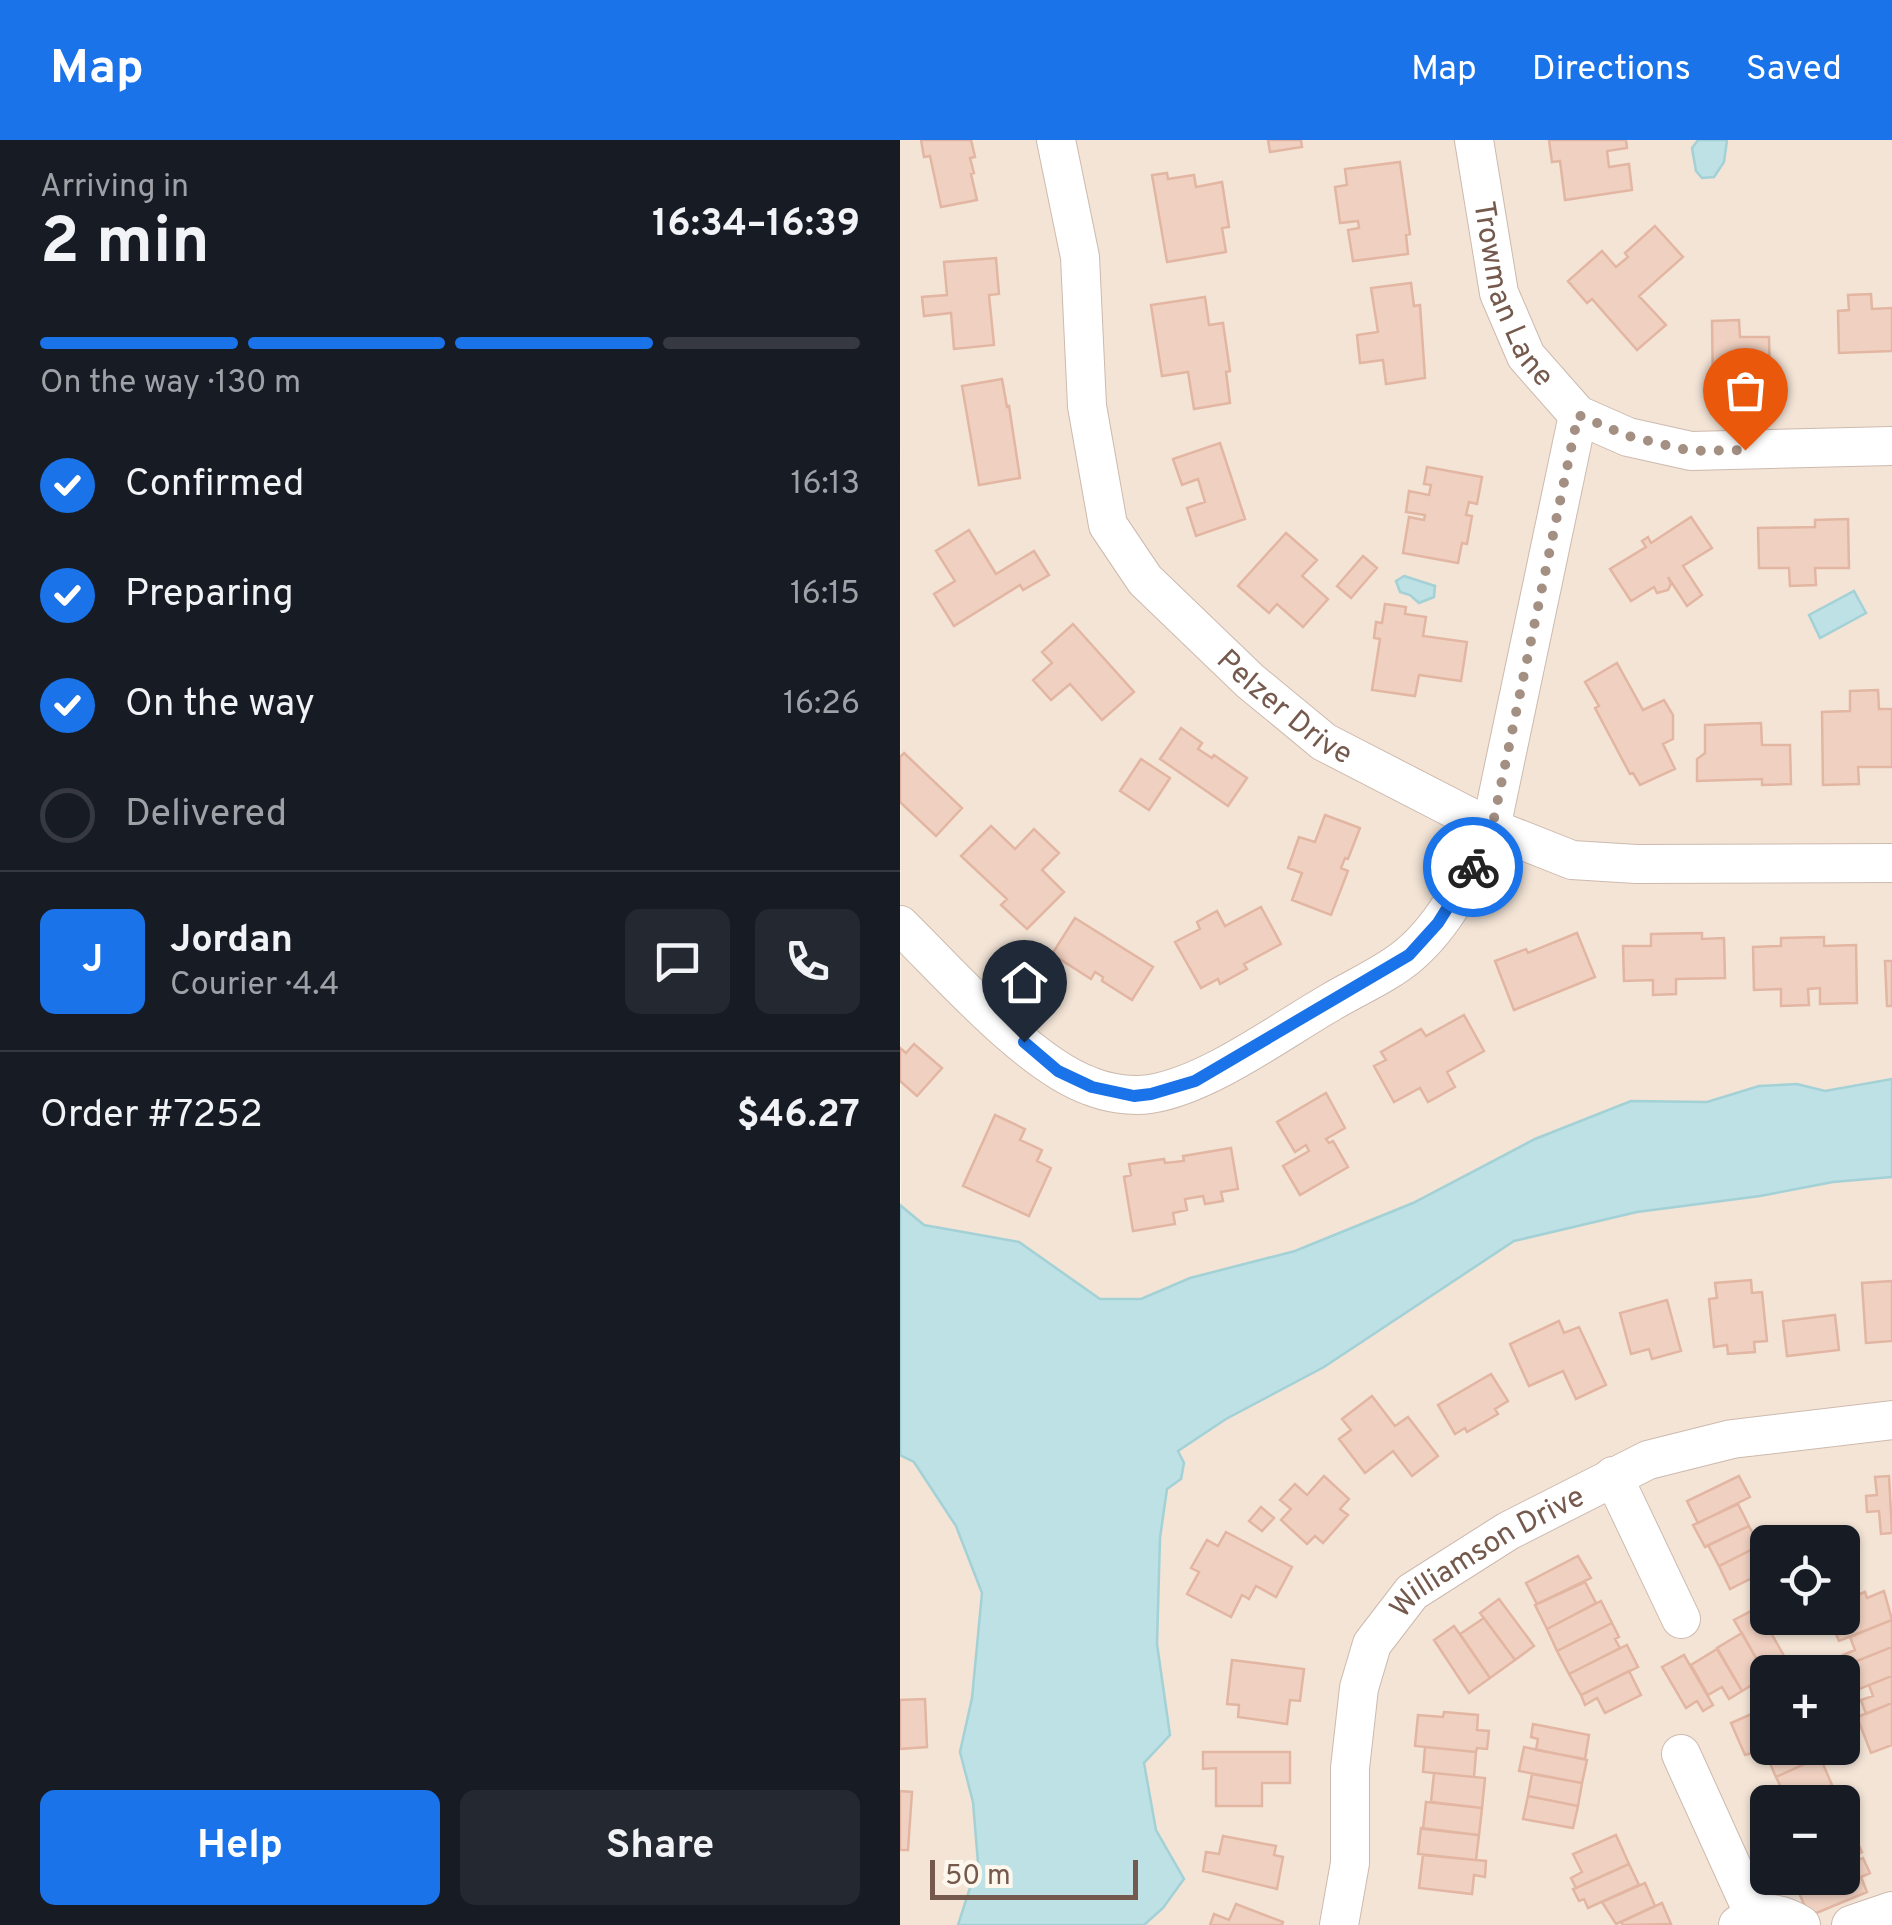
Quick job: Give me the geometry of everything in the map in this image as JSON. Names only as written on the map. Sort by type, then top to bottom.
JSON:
[{"type":"street","name":"Pelzer Drive","points":[[1056,140],[1080,258],[1087,406],[1108,525],[1145,580],[1250,681],[1324,742],[1492,828],[1572,860],[1636,864],[1892,863]]},
{"type":"street","name":"Trowman Lane","points":[[1474,140],[1498,293],[1526,356],[1578,415],[1628,436],[1691,451],[1892,446]]},
{"type":"street","points":[[900,925],[980,1004],[1058,1071],[1092,1087],[1134,1096],[1195,1081],[1409,955],[1438,923],[1492,828],[1578,415]]},
{"type":"street","name":"Williamson Drive","points":[[1340,1925],[1350,1863],[1350,1768],[1358,1704],[1372,1644],[1412,1592],[1508,1530],[1648,1460],[1693,1446],[1892,1420]]},
{"type":"street","points":[[1614,1476],[1681,1619]]},
{"type":"street","points":[[1681,1754],[1746,1920],[1771,1912],[1801,1925]]},
{"type":"street","points":[[1851,1925],[1892,1910]]},
{"type":"shaded area","points":[[900,140],[1892,140],[1892,1079],[1825,1091],[1797,1084],[1759,1086],[1708,1102],[1631,1101],[1535,1139],[1413,1203],[1295,1251],[1190,1278],[1141,1299],[1100,1299],[1019,1242],[924,1225],[901,1208]]},
{"type":"shaded area","points":[[1892,1177],[1892,1925],[1144,1925],[1163,1908],[1184,1879],[1156,1830],[1144,1763],[1170,1735],[1157,1644],[1160,1538],[1167,1489],[1181,1479],[1183,1463],[1177,1451],[1226,1419],[1324,1367],[1514,1241],[1637,1212],[1832,1182]]},
{"type":"shaded area","points":[[900,1455],[914,1462],[956,1526],[982,1593],[972,1698],[960,1752],[973,1802],[978,1863],[958,1925],[900,1925]]},
{"type":"water","points":[[1698,140],[1727,140],[1724,162],[1714,177],[1702,178],[1696,171],[1692,148]]},
{"type":"water","points":[[1404,576],[1435,586],[1434,597],[1419,603],[1400,592],[1396,581]]},
{"type":"water","points":[[1854,591],[1866,613],[1820,638],[1809,615]]},
{"type":"water","points":[[1892,1079],[1892,1177],[1833,1182],[1637,1212],[1514,1241],[1324,1367],[1226,1419],[1178,1451],[1184,1463],[1181,1479],[1167,1489],[1160,1538],[1157,1644],[1170,1735],[1144,1763],[1156,1830],[1184,1879],[1163,1908],[1144,1925],[958,1925],[978,1863],[973,1802],[960,1752],[972,1698],[982,1593],[956,1526],[914,1462],[900,1455],[900,1205],[924,1225],[1019,1242],[1100,1299],[1141,1299],[1190,1278],[1295,1251],[1413,1203],[1535,1139],[1631,1101],[1707,1102],[1759,1086],[1797,1084],[1825,1091]]},
{"type":"building","points":[[921,140],[971,140],[975,157],[970,158],[974,173],[971,174],[977,200],[941,207],[930,156],[924,157]]},
{"type":"building","points":[[1268,140],[1301,140],[1302,147],[1270,152]]},
{"type":"building","points":[[1549,140],[1626,140],[1627,148],[1607,151],[1609,167],[1629,164],[1632,190],[1565,200],[1560,161],[1552,162]]},
{"type":"building","points":[[1400,162],[1410,234],[1406,235],[1408,254],[1353,261],[1348,230],[1359,228],[1358,221],[1340,223],[1335,187],[1347,185],[1345,169]]},
{"type":"building","points":[[1167,173],[1168,179],[1194,175],[1196,187],[1222,182],[1229,227],[1222,228],[1226,252],[1167,262],[1152,175]]},
{"type":"building","points":[[1655,226],[1683,257],[1639,296],[1666,325],[1637,350],[1592,299],[1587,303],[1568,281],[1602,251],[1616,267],[1628,257],[1625,253]]},
{"type":"building","points":[[996,258],[999,294],[989,295],[994,345],[954,349],[951,313],[924,316],[922,297],[947,295],[944,262]]},
{"type":"building","points":[[1411,283],[1414,306],[1420,305],[1425,378],[1386,384],[1383,360],[1360,363],[1357,335],[1378,332],[1371,288]]},
{"type":"building","points":[[1871,294],[1872,309],[1892,308],[1892,351],[1839,353],[1838,311],[1849,310],[1848,295]]},
{"type":"building","points":[[1205,297],[1209,325],[1223,323],[1230,403],[1194,409],[1188,372],[1162,376],[1151,305]]},
{"type":"building","points":[[1739,320],[1740,337],[1769,337],[1770,380],[1744,381],[1744,388],[1713,389],[1712,321]]},
{"type":"building","points":[[1002,379],[1020,478],[979,485],[962,386]]},
{"type":"building","points":[[1220,443],[1245,519],[1196,536],[1187,508],[1205,502],[1198,479],[1182,485],[1173,459]]},
{"type":"building","points":[[1427,467],[1482,477],[1477,504],[1469,502],[1466,515],[1472,516],[1467,544],[1462,543],[1458,563],[1403,553],[1409,517],[1424,520],[1425,515],[1406,512],[1409,491],[1429,495],[1431,485],[1424,484]]},
{"type":"building","points":[[1691,517],[1712,548],[1683,566],[1702,595],[1687,606],[1668,577],[1668,590],[1657,593],[1654,587],[1631,601],[1610,569],[1646,547],[1642,541],[1648,537],[1651,543]]},
{"type":"building","points":[[1848,519],[1849,568],[1815,568],[1816,585],[1790,586],[1789,568],[1759,568],[1758,528],[1815,527],[1815,520]]},
{"type":"building","points":[[969,530],[996,574],[1034,551],[1049,575],[1023,590],[1020,585],[954,626],[934,594],[955,581],[936,551]]},
{"type":"building","points":[[1286,533],[1317,560],[1302,576],[1328,599],[1303,627],[1277,604],[1269,613],[1238,586]]},
{"type":"building","points":[[1363,556],[1377,568],[1351,598],[1337,586]]},
{"type":"building","points":[[1385,604],[1406,607],[1405,614],[1426,617],[1423,636],[1467,642],[1461,681],[1419,675],[1415,696],[1372,690],[1380,639],[1374,638],[1376,622],[1382,623]]},
{"type":"building","points":[[1073,624],[1134,692],[1102,720],[1070,684],[1051,700],[1033,680],[1052,663],[1042,652]]},
{"type":"building","points":[[1617,663],[1643,710],[1664,700],[1673,715],[1673,739],[1663,744],[1675,769],[1640,785],[1630,774],[1585,682]]},
{"type":"building","points":[[1878,690],[1879,709],[1892,709],[1892,767],[1858,767],[1859,784],[1823,785],[1822,712],[1850,711],[1850,691]]},
{"type":"building","points":[[1761,723],[1762,745],[1790,745],[1791,784],[1762,785],[1762,779],[1697,781],[1697,759],[1705,753],[1705,725]]},
{"type":"building","points":[[1181,728],[1202,743],[1198,749],[1247,778],[1228,806],[1160,759]]},
{"type":"building","points":[[904,753],[962,808],[936,836],[900,802],[900,757]]},
{"type":"building","points":[[1141,759],[1170,778],[1149,810],[1120,791]]},
{"type":"building","points":[[1325,815],[1360,828],[1341,868],[1348,871],[1331,915],[1292,900],[1302,873],[1288,868],[1299,837],[1315,842]]},
{"type":"building","points":[[991,826],[1015,849],[1034,829],[1059,853],[1042,870],[1064,892],[1027,929],[1001,905],[1007,899],[961,856]]},
{"type":"building","points":[[1261,907],[1281,944],[1244,964],[1247,969],[1220,984],[1218,979],[1201,988],[1175,942],[1200,929],[1197,922],[1217,911],[1225,926]]},
{"type":"building","points":[[1075,918],[1153,967],[1132,1000],[1095,972],[1091,979],[1052,954]]},
{"type":"building","points":[[1577,933],[1595,977],[1514,1010],[1495,961],[1526,949],[1528,953]]},
{"type":"building","points":[[1702,933],[1702,939],[1724,938],[1725,978],[1676,979],[1676,994],[1653,995],[1653,980],[1624,981],[1623,946],[1651,946],[1651,934]]},
{"type":"building","points":[[1824,937],[1824,946],[1856,945],[1857,1003],[1820,1004],[1820,988],[1808,989],[1809,1005],[1781,1006],[1781,989],[1754,990],[1753,947],[1781,946],[1781,938]]},
{"type":"building","points":[[1885,961],[1892,961],[1892,1006],[1887,1006]]},
{"type":"building","points":[[1464,1015],[1484,1051],[1447,1072],[1455,1087],[1428,1102],[1420,1088],[1394,1102],[1374,1066],[1386,1060],[1381,1052],[1421,1029],[1426,1036]]},
{"type":"building","points":[[914,1044],[942,1068],[917,1096],[900,1081],[900,1048],[906,1053]]},
{"type":"building","points":[[1326,1093],[1345,1128],[1326,1139],[1329,1143],[1333,1141],[1348,1167],[1300,1195],[1283,1166],[1309,1151],[1306,1145],[1295,1152],[1277,1122]]},
{"type":"building","points":[[995,1115],[1025,1129],[1020,1140],[1042,1150],[1037,1161],[1051,1168],[1029,1216],[963,1186]]},
{"type":"building","points":[[1231,1148],[1238,1189],[1221,1192],[1223,1201],[1205,1204],[1203,1196],[1185,1199],[1187,1210],[1173,1213],[1175,1224],[1133,1231],[1124,1177],[1131,1175],[1129,1164],[1164,1159],[1165,1163],[1184,1161],[1183,1156]]},
{"type":"building","points":[[1751,1280],[1752,1293],[1762,1292],[1767,1341],[1754,1342],[1755,1352],[1728,1354],[1727,1345],[1714,1347],[1709,1299],[1717,1298],[1715,1283]]},
{"type":"building","points":[[1892,1281],[1892,1341],[1866,1343],[1862,1283]]},
{"type":"building","points":[[1667,1300],[1681,1351],[1652,1359],[1649,1349],[1631,1354],[1620,1313]]},
{"type":"building","points":[[1835,1315],[1839,1350],[1787,1356],[1783,1321]]},
{"type":"building","points":[[1559,1321],[1564,1333],[1579,1327],[1606,1385],[1576,1399],[1563,1371],[1529,1386],[1510,1344]]},
{"type":"building","points":[[1491,1374],[1508,1401],[1495,1409],[1498,1414],[1467,1432],[1465,1428],[1455,1434],[1438,1405]]},
{"type":"building","points":[[1372,1396],[1395,1426],[1408,1417],[1438,1456],[1412,1476],[1393,1451],[1365,1473],[1339,1439],[1351,1430],[1342,1419]]},
{"type":"building","points":[[1324,1476],[1349,1499],[1340,1509],[1348,1515],[1323,1543],[1315,1536],[1307,1544],[1281,1520],[1291,1509],[1280,1500],[1295,1484],[1307,1495]]},
{"type":"building","points":[[1739,1476],[1750,1497],[1698,1523],[1687,1501]]},
{"type":"building","points":[[1889,1476],[1892,1533],[1881,1534],[1879,1511],[1867,1512],[1866,1496],[1877,1495],[1875,1477]]},
{"type":"building","points":[[1738,1504],[1749,1526],[1705,1547],[1693,1525]]},
{"type":"building","points":[[1261,1507],[1274,1518],[1262,1531],[1249,1521]]},
{"type":"building","points":[[1750,1528],[1750,1550],[1719,1566],[1708,1545]]},
{"type":"building","points":[[1226,1532],[1292,1567],[1276,1597],[1256,1586],[1249,1599],[1242,1595],[1231,1617],[1187,1594],[1199,1572],[1191,1568],[1207,1540],[1218,1546]]},
{"type":"building","points":[[1750,1550],[1750,1579],[1730,1589],[1719,1566]]},
{"type":"building","points":[[1578,1556],[1591,1578],[1537,1604],[1526,1583]]},
{"type":"building","points":[[1585,1582],[1596,1603],[1547,1629],[1535,1605]]},
{"type":"building","points":[[1884,1591],[1892,1620],[1860,1633],[1860,1594],[1865,1592],[1867,1598]]},
{"type":"building","points":[[1499,1599],[1534,1646],[1515,1660],[1480,1613]]},
{"type":"building","points":[[1601,1601],[1612,1623],[1557,1651],[1547,1629]]},
{"type":"building","points":[[1750,1612],[1750,1635],[1772,1635],[1783,1655],[1754,1655],[1734,1620]]},
{"type":"building","points":[[1484,1618],[1515,1660],[1490,1678],[1460,1634]]},
{"type":"building","points":[[1892,1620],[1892,1647],[1860,1660],[1860,1655],[1843,1655],[1855,1650],[1850,1637]]},
{"type":"building","points":[[1612,1623],[1620,1648],[1569,1674],[1557,1651]]},
{"type":"building","points":[[1454,1626],[1490,1678],[1469,1693],[1434,1640]]},
{"type":"building","points":[[1742,1633],[1754,1655],[1750,1655],[1750,1686],[1742,1691],[1717,1648]]},
{"type":"building","points":[[1627,1645],[1638,1667],[1581,1695],[1569,1674]]},
{"type":"building","points":[[1892,1647],[1892,1676],[1860,1689],[1860,1660]]},
{"type":"building","points":[[1717,1649],[1742,1691],[1729,1699],[1722,1687],[1708,1695],[1691,1665]]},
{"type":"building","points":[[1684,1655],[1713,1705],[1703,1711],[1697,1701],[1686,1708],[1662,1667]]},
{"type":"building","points":[[1232,1660],[1304,1669],[1300,1701],[1290,1700],[1287,1724],[1238,1717],[1239,1705],[1227,1704]]},
{"type":"building","points":[[1629,1671],[1641,1695],[1605,1713],[1597,1698],[1585,1705],[1581,1695]]},
{"type":"building","points":[[1892,1676],[1892,1703],[1866,1714],[1861,1700],[1873,1696],[1869,1685]]},
{"type":"building","points":[[925,1699],[927,1747],[900,1749],[900,1700]]},
{"type":"building","points":[[1892,1703],[1892,1745],[1871,1753],[1860,1716]]},
{"type":"building","points":[[1444,1712],[1478,1715],[1477,1730],[1489,1731],[1487,1749],[1477,1748],[1476,1752],[1415,1746],[1418,1715],[1443,1717]]},
{"type":"building","points":[[1750,1715],[1750,1754],[1745,1755],[1731,1723]]},
{"type":"building","points":[[1533,1724],[1589,1735],[1585,1759],[1536,1750],[1538,1739],[1531,1737]]},
{"type":"building","points":[[1425,1747],[1476,1752],[1474,1777],[1423,1772]]},
{"type":"building","points":[[1524,1747],[1587,1760],[1582,1783],[1519,1771]]},
{"type":"building","points":[[1203,1752],[1290,1752],[1290,1783],[1262,1783],[1262,1806],[1216,1806],[1216,1768],[1203,1769]]},
{"type":"building","points":[[1771,1765],[1802,1765],[1776,1777]]},
{"type":"building","points":[[1802,1765],[1823,1765],[1832,1785],[1780,1785],[1776,1777]]},
{"type":"building","points":[[1434,1773],[1485,1778],[1482,1808],[1431,1802]]},
{"type":"building","points":[[1532,1774],[1582,1783],[1578,1806],[1528,1796]]},
{"type":"building","points":[[900,1791],[912,1792],[908,1850],[900,1850]]},
{"type":"building","points":[[1528,1796],[1578,1806],[1573,1828],[1523,1819]]},
{"type":"building","points":[[1426,1802],[1482,1808],[1479,1835],[1423,1829]]},
{"type":"building","points":[[1421,1828],[1479,1835],[1476,1860],[1418,1854]]},
{"type":"building","points":[[1616,1835],[1629,1864],[1576,1888],[1571,1878],[1582,1872],[1573,1854]]},
{"type":"building","points":[[1223,1836],[1276,1846],[1274,1855],[1283,1857],[1277,1889],[1203,1871],[1206,1852],[1219,1854]]},
{"type":"building","points":[[1423,1855],[1486,1861],[1485,1877],[1474,1875],[1472,1894],[1419,1888]]},
{"type":"building","points":[[1863,1858],[1870,1873],[1861,1877],[1867,1892],[1860,1895],[1860,1859]]},
{"type":"building","points":[[1629,1864],[1639,1885],[1588,1908],[1584,1899],[1579,1901],[1573,1889]]},
{"type":"building","points":[[1645,1883],[1655,1906],[1616,1924],[1602,1902]]},
{"type":"building","points":[[1800,1895],[1860,1895],[1809,1916]]},
{"type":"building","points":[[1662,1903],[1671,1924],[1621,1922]]},
{"type":"building","points":[[1236,1904],[1283,1922],[1282,1925],[1210,1925],[1214,1914],[1229,1920]]},
{"type":"way so far","points":[[1473,867],[1492,828],[1578,415],[1628,436],[1691,451],[1745,450]]},
{"type":"route","points":[[1024,1042],[1058,1071],[1092,1087],[1134,1096],[1195,1081],[1409,955],[1438,923],[1473,867]]}]
